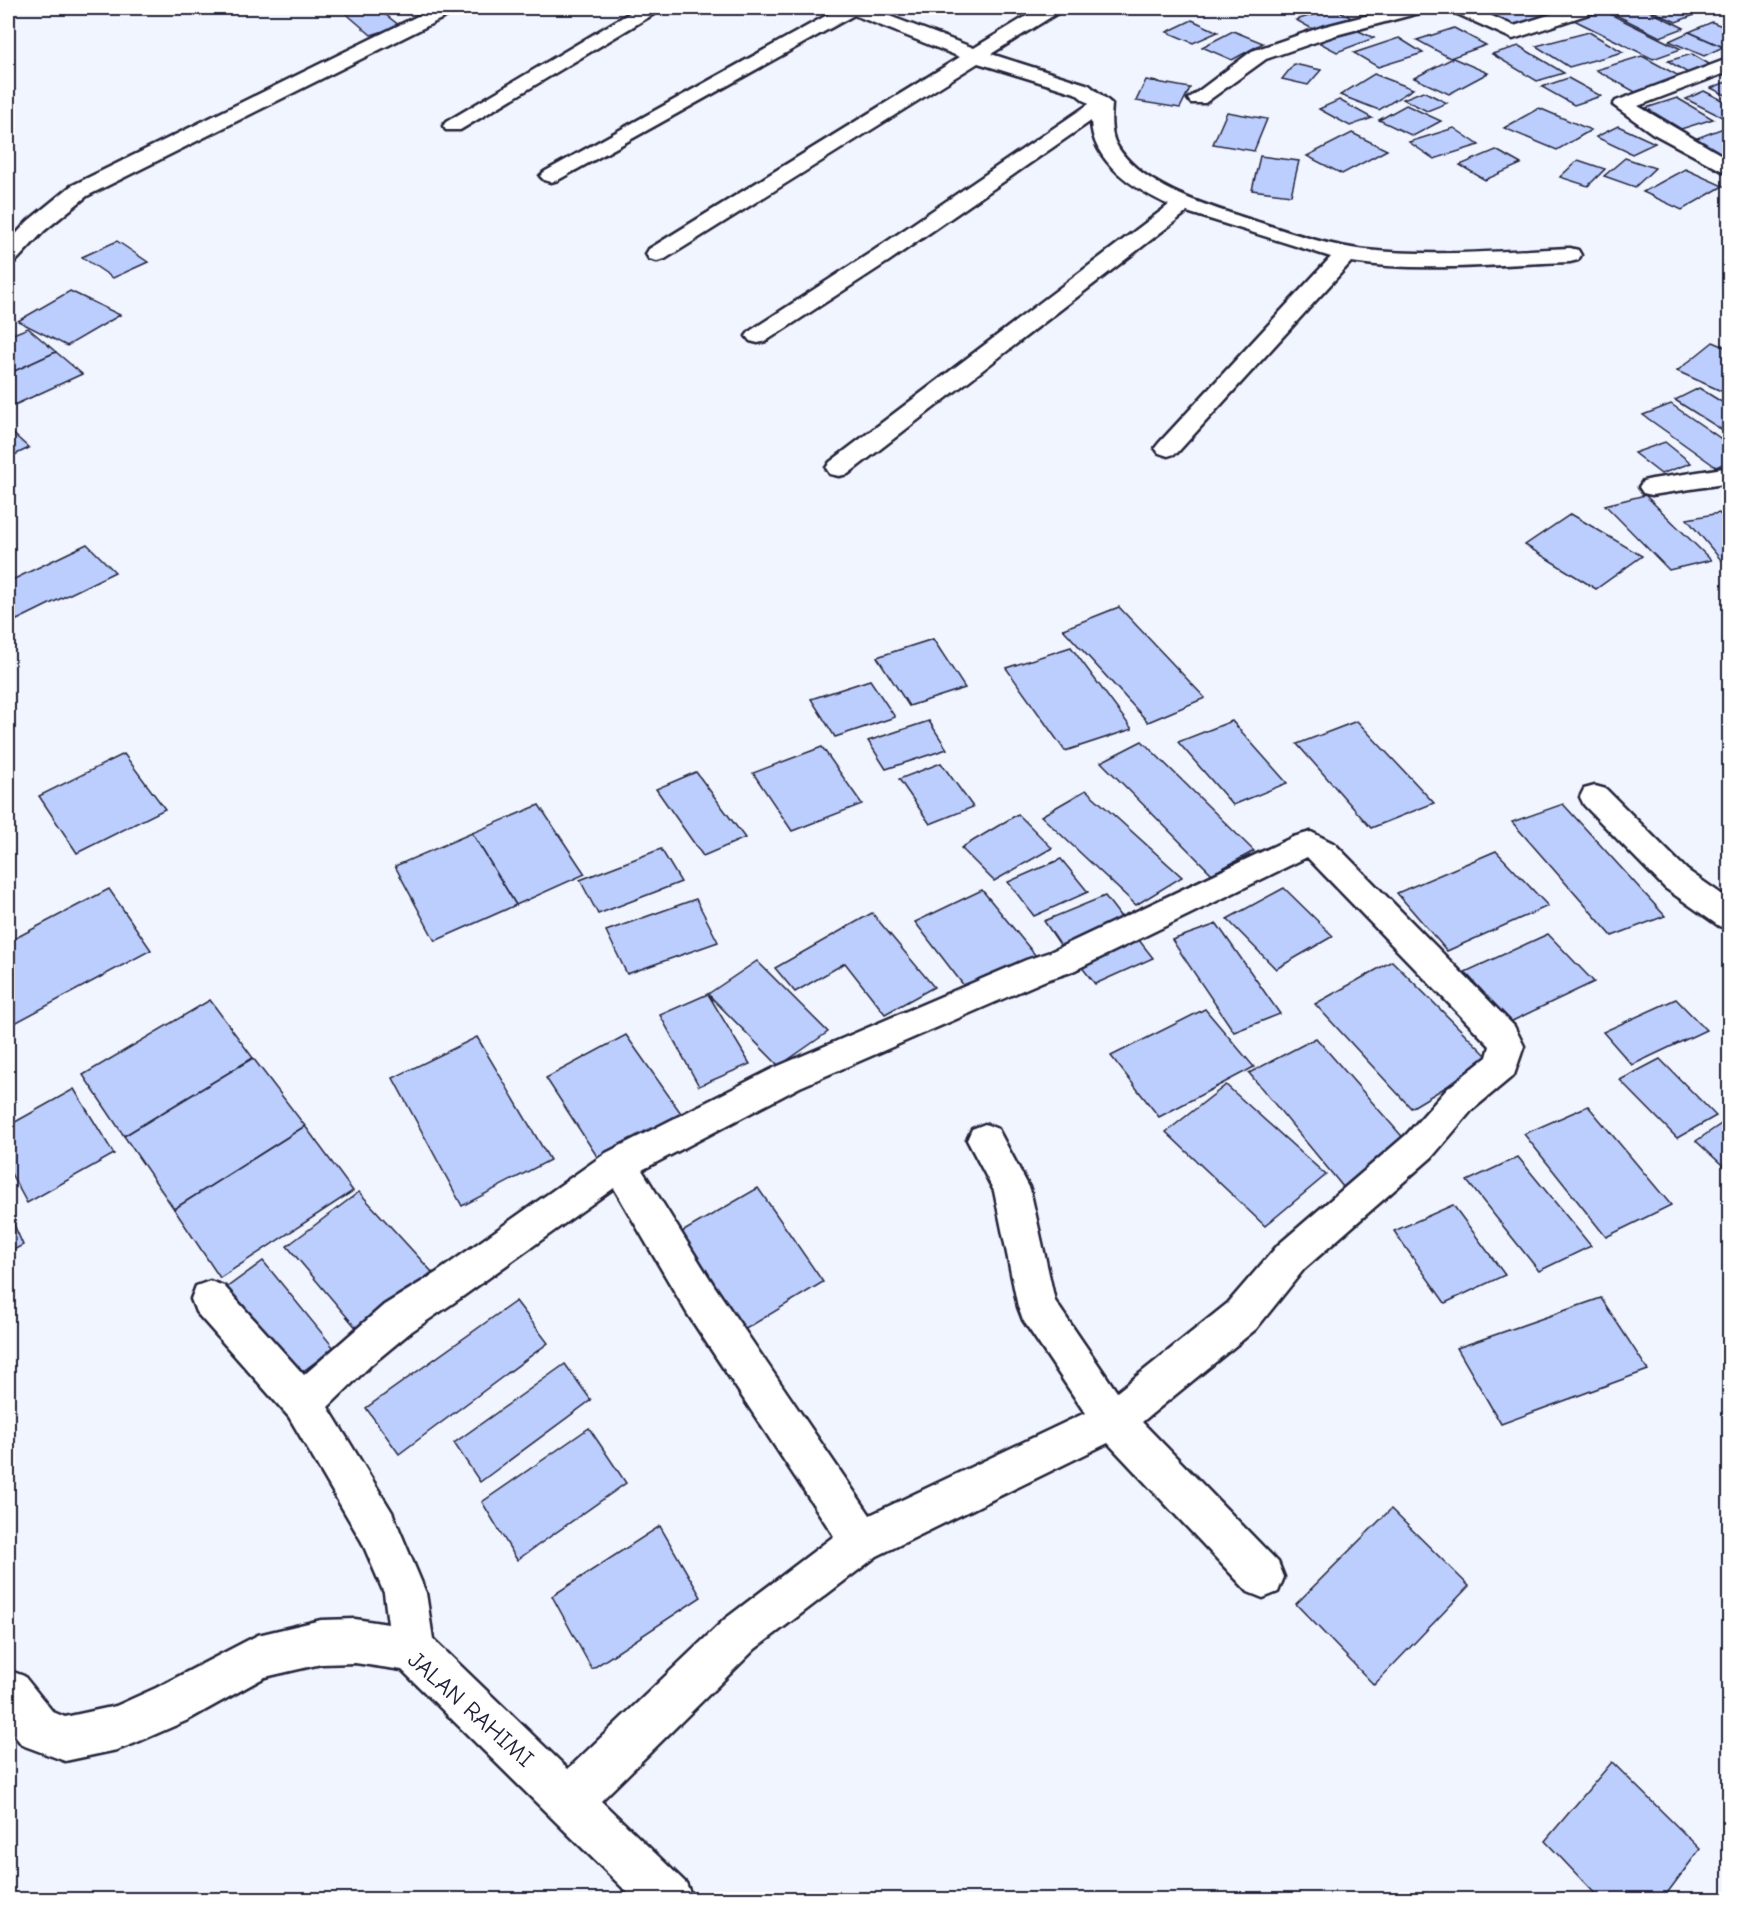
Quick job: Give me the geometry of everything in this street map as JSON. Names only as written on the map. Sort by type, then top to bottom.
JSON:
[{"type":"street","points":[[8,256],[36,226],[79,191],[448,8]]},
{"type":"street","points":[[453,126],[650,8]]},
{"type":"street","points":[[551,176],[852,8],[976,56],[1082,89],[1102,104]]},
{"type":"street","points":[[657,254],[1052,8]]},
{"type":"street","points":[[1198,99],[1259,56],[1329,31],[1416,8]]},
{"type":"street","points":[[1460,8],[1513,33],[1588,8]]},
{"type":"street","points":[[1730,64],[1623,105],[1659,129],[1730,169]]},
{"type":"street","points":[[1102,104],[1100,124],[1107,147],[1119,163],[1143,182],[1184,204],[1307,245],[1367,257],[1429,259],[1570,255]]},
{"type":"street","points":[[758,336],[881,256],[1102,104]]},
{"type":"street","points":[[839,468],[1184,204]]},
{"type":"street","points":[[1168,448],[1347,253]]},
{"type":"street","points":[[1652,487],[1730,475]]},
{"type":"street","points":[[1595,797],[1676,879],[1730,917]]},
{"type":"street","points":[[303,1403],[358,1351],[398,1318],[449,1285],[619,1164],[788,1077],[1033,971],[1059,963],[1304,845],[1311,844],[1317,848],[1502,1036],[1507,1046],[1502,1065],[1460,1099],[1419,1146],[1291,1257],[1242,1316],[1113,1420],[862,1541],[740,1634],[569,1800]]},
{"type":"street","points":[[985,1140],[1012,1189],[1037,1307],[1113,1420],[1263,1577]]},
{"type":"street","points":[[619,1164],[701,1300],[862,1541]]},
{"type":"street","points":[[210,1299],[303,1403],[376,1527],[405,1593],[412,1650]]},
{"type":"street","name":"JALAN RAHIMI","points":[[8,1692],[38,1729],[65,1739],[117,1728],[172,1704],[258,1657],[321,1642],[355,1641],[412,1650],[669,1899]]},
{"type":"building","points":[[355,8],[377,8],[400,26],[371,35],[343,11]]},
{"type":"building","points":[[1334,8],[1355,20],[1318,32],[1296,20]]},
{"type":"building","points":[[1476,8],[1549,8],[1555,10],[1514,26]]},
{"type":"building","points":[[1643,8],[1684,28],[1660,37],[1606,10]]},
{"type":"building","points":[[1646,8],[1689,8],[1700,13],[1676,22]]},
{"type":"building","points":[[1602,10],[1681,49],[1653,59],[1574,20]]},
{"type":"building","points":[[1192,20],[1218,32],[1193,43],[1167,32]]},
{"type":"building","points":[[1712,22],[1730,29],[1730,44],[1723,47],[1689,32]]},
{"type":"building","points":[[1352,28],[1374,38],[1337,52],[1316,41]]},
{"type":"building","points":[[1454,28],[1486,45],[1450,58],[1417,40]]},
{"type":"building","points":[[1233,31],[1263,43],[1232,60],[1202,47]]},
{"type":"building","points":[[1589,32],[1623,52],[1569,67],[1536,46]]},
{"type":"building","points":[[1689,32],[1723,47],[1704,56],[1669,41]]},
{"type":"building","points":[[1399,38],[1423,53],[1378,67],[1354,53]]},
{"type":"building","points":[[1519,46],[1564,73],[1537,81],[1492,54]]},
{"type":"building","points":[[1692,54],[1716,68],[1691,75],[1668,61]]},
{"type":"building","points":[[1642,56],[1681,77],[1635,92],[1596,70]]},
{"type":"building","points":[[1453,58],[1488,73],[1449,94],[1414,78]]},
{"type":"building","points":[[1294,64],[1321,70],[1308,85],[1282,79]]},
{"type":"building","points":[[1374,74],[1413,89],[1379,110],[1340,95]]},
{"type":"building","points":[[1568,78],[1601,96],[1574,105],[1542,87]]},
{"type":"building","points":[[1146,80],[1190,88],[1180,108],[1136,101]]},
{"type":"building","points":[[1726,82],[1730,84],[1730,97],[1711,88]]},
{"type":"building","points":[[1423,91],[1447,103],[1427,111],[1403,99]]},
{"type":"building","points":[[1704,91],[1730,104],[1730,121],[1686,99]]},
{"type":"building","points":[[1677,98],[1713,119],[1681,129],[1646,108]]},
{"type":"building","points":[[1339,100],[1372,118],[1350,126],[1319,109]]},
{"type":"building","points":[[1406,105],[1441,121],[1413,136],[1379,120]]},
{"type":"building","points":[[1539,108],[1591,130],[1557,150],[1504,128]]},
{"type":"building","points":[[1227,112],[1267,119],[1254,151],[1213,144]]},
{"type":"building","points":[[1618,126],[1655,143],[1632,154],[1596,137]]},
{"type":"building","points":[[1726,127],[1730,129],[1730,163],[1689,141]]},
{"type":"building","points":[[1454,128],[1479,145],[1434,159],[1409,142]]},
{"type":"building","points":[[1352,133],[1387,150],[1342,174],[1307,156]]},
{"type":"building","points":[[1496,150],[1521,164],[1485,180],[1460,165]]},
{"type":"building","points":[[1260,156],[1299,161],[1291,195],[1252,190]]},
{"type":"building","points":[[1625,158],[1655,168],[1635,187],[1604,176]]},
{"type":"building","points":[[1578,160],[1605,169],[1588,186],[1560,177]]},
{"type":"building","points":[[1685,169],[1723,186],[1682,210],[1643,192]]},
{"type":"building","points":[[117,241],[148,262],[113,278],[82,257]]},
{"type":"building","points":[[70,291],[120,315],[67,346],[18,321]]},
{"type":"building","points":[[28,328],[56,352],[8,374],[8,336]]},
{"type":"building","points":[[1713,342],[1730,349],[1730,395],[1677,371]]},
{"type":"building","points":[[56,352],[82,374],[8,408],[8,374]]},
{"type":"building","points":[[1699,388],[1730,407],[1730,435],[1675,400]]},
{"type":"building","points":[[1671,404],[1730,445],[1730,461],[1716,467],[1643,415]]},
{"type":"building","points":[[8,429],[29,448],[8,458]]},
{"type":"building","points":[[1665,442],[1691,463],[1661,474],[1634,453]]},
{"type":"building","points":[[1645,495],[1711,560],[1669,570],[1605,505]]},
{"type":"building","points":[[1719,513],[1730,526],[1730,558],[1721,560],[1687,519]]},
{"type":"building","points":[[1571,514],[1642,556],[1596,589],[1525,545]]},
{"type":"building","points":[[87,544],[115,572],[17,620],[8,609],[8,582]]},
{"type":"building","points":[[1119,607],[1205,698],[1148,722],[1063,629]]},
{"type":"building","points":[[933,639],[965,688],[909,706],[877,657]]},
{"type":"building","points":[[1071,647],[1132,729],[1065,751],[1006,668]]},
{"type":"building","points":[[870,680],[895,717],[835,737],[811,699]]},
{"type":"building","points":[[929,721],[947,749],[886,769],[868,741]]},
{"type":"building","points":[[1232,721],[1287,783],[1233,805],[1178,742]]},
{"type":"building","points":[[1357,721],[1434,803],[1371,828],[1297,744]]},
{"type":"building","points":[[1142,741],[1254,851],[1212,874],[1101,762]]},
{"type":"building","points":[[822,747],[862,804],[792,831],[753,773]]},
{"type":"building","points":[[124,754],[165,809],[77,853],[39,796]]},
{"type":"building","points":[[941,763],[973,807],[930,824],[899,779]]},
{"type":"building","points":[[696,772],[745,838],[703,856],[656,789]]},
{"type":"building","points":[[1086,790],[1182,877],[1136,905],[1041,816]]},
{"type":"building","points":[[1563,804],[1665,916],[1612,936],[1512,822]]},
{"type":"building","points":[[539,805],[585,874],[516,905],[472,833]]},
{"type":"building","points":[[1018,814],[1052,848],[994,881],[961,848]]},
{"type":"building","points":[[472,833],[516,905],[435,941],[395,866]]},
{"type":"building","points":[[661,849],[681,882],[598,914],[580,880]]},
{"type":"building","points":[[1496,851],[1548,906],[1447,951],[1397,893]]},
{"type":"building","points":[[1061,859],[1088,892],[1034,916],[1008,882]]},
{"type":"building","points":[[1284,888],[1333,936],[1276,969],[1227,919]]},
{"type":"building","points":[[109,889],[151,950],[13,1024],[8,1015],[8,942]]},
{"type":"building","points":[[982,890],[1036,956],[968,991],[915,922]]},
{"type":"building","points":[[1105,896],[1124,921],[1061,946],[1044,921]]},
{"type":"building","points":[[696,899],[718,942],[627,974],[606,931]]},
{"type":"building","points":[[872,913],[934,987],[885,1014],[845,963],[795,992],[775,968]]},
{"type":"building","points":[[1217,924],[1280,1014],[1234,1032],[1172,940]]},
{"type":"building","points":[[1548,934],[1594,982],[1510,1022],[1465,972]]},
{"type":"building","points":[[1135,935],[1153,958],[1095,984],[1077,961]]},
{"type":"building","points":[[757,961],[828,1032],[779,1066],[708,994]]},
{"type":"building","points":[[1392,961],[1491,1060],[1411,1108],[1315,1004]]},
{"type":"building","points":[[708,994],[750,1064],[699,1086],[660,1015]]},
{"type":"building","points":[[1676,999],[1706,1030],[1632,1065],[1603,1032]]},
{"type":"building","points":[[210,1000],[253,1058],[124,1136],[83,1075]]},
{"type":"building","points":[[1205,1009],[1254,1067],[1159,1117],[1111,1056]]},
{"type":"building","points":[[626,1035],[683,1116],[600,1161],[546,1078]]},
{"type":"building","points":[[477,1037],[550,1160],[462,1206],[393,1078]]},
{"type":"building","points":[[1316,1038],[1414,1150],[1344,1188],[1249,1073]]},
{"type":"building","points":[[253,1058],[305,1126],[174,1209],[124,1136]]},
{"type":"building","points":[[1660,1059],[1716,1116],[1677,1138],[1620,1080]]},
{"type":"building","points":[[1226,1085],[1326,1175],[1265,1226],[1166,1132]]},
{"type":"building","points":[[74,1089],[114,1154],[27,1203],[8,1168],[8,1126]]},
{"type":"building","points":[[1588,1106],[1671,1205],[1606,1237],[1524,1134]]},
{"type":"building","points":[[1730,1118],[1730,1172],[1696,1141]]},
{"type":"building","points":[[305,1126],[353,1191],[220,1278],[174,1209]]},
{"type":"building","points":[[1518,1157],[1591,1246],[1539,1271],[1467,1181]]},
{"type":"building","points":[[758,1188],[823,1282],[744,1330],[682,1232]]},
{"type":"building","points":[[359,1192],[432,1272],[358,1330],[287,1246]]},
{"type":"building","points":[[1453,1205],[1505,1275],[1445,1303],[1394,1231]]},
{"type":"building","points":[[8,1211],[23,1245],[8,1253]]},
{"type":"building","points":[[263,1261],[334,1348],[290,1381],[222,1291]]},
{"type":"building","points":[[1601,1298],[1648,1370],[1501,1424],[1457,1348]]},
{"type":"building","points":[[516,1301],[548,1343],[399,1454],[366,1408]]},
{"type":"building","points":[[565,1364],[591,1400],[480,1482],[454,1443]]},
{"type":"building","points":[[589,1428],[626,1483],[517,1560],[482,1502]]},
{"type":"building","points":[[1391,1509],[1469,1586],[1374,1685],[1296,1604]]},
{"type":"building","points":[[660,1526],[701,1597],[592,1669],[552,1596]]},
{"type":"building","points":[[1612,1762],[1700,1849],[1662,1900],[1601,1900],[1545,1841]]}]
